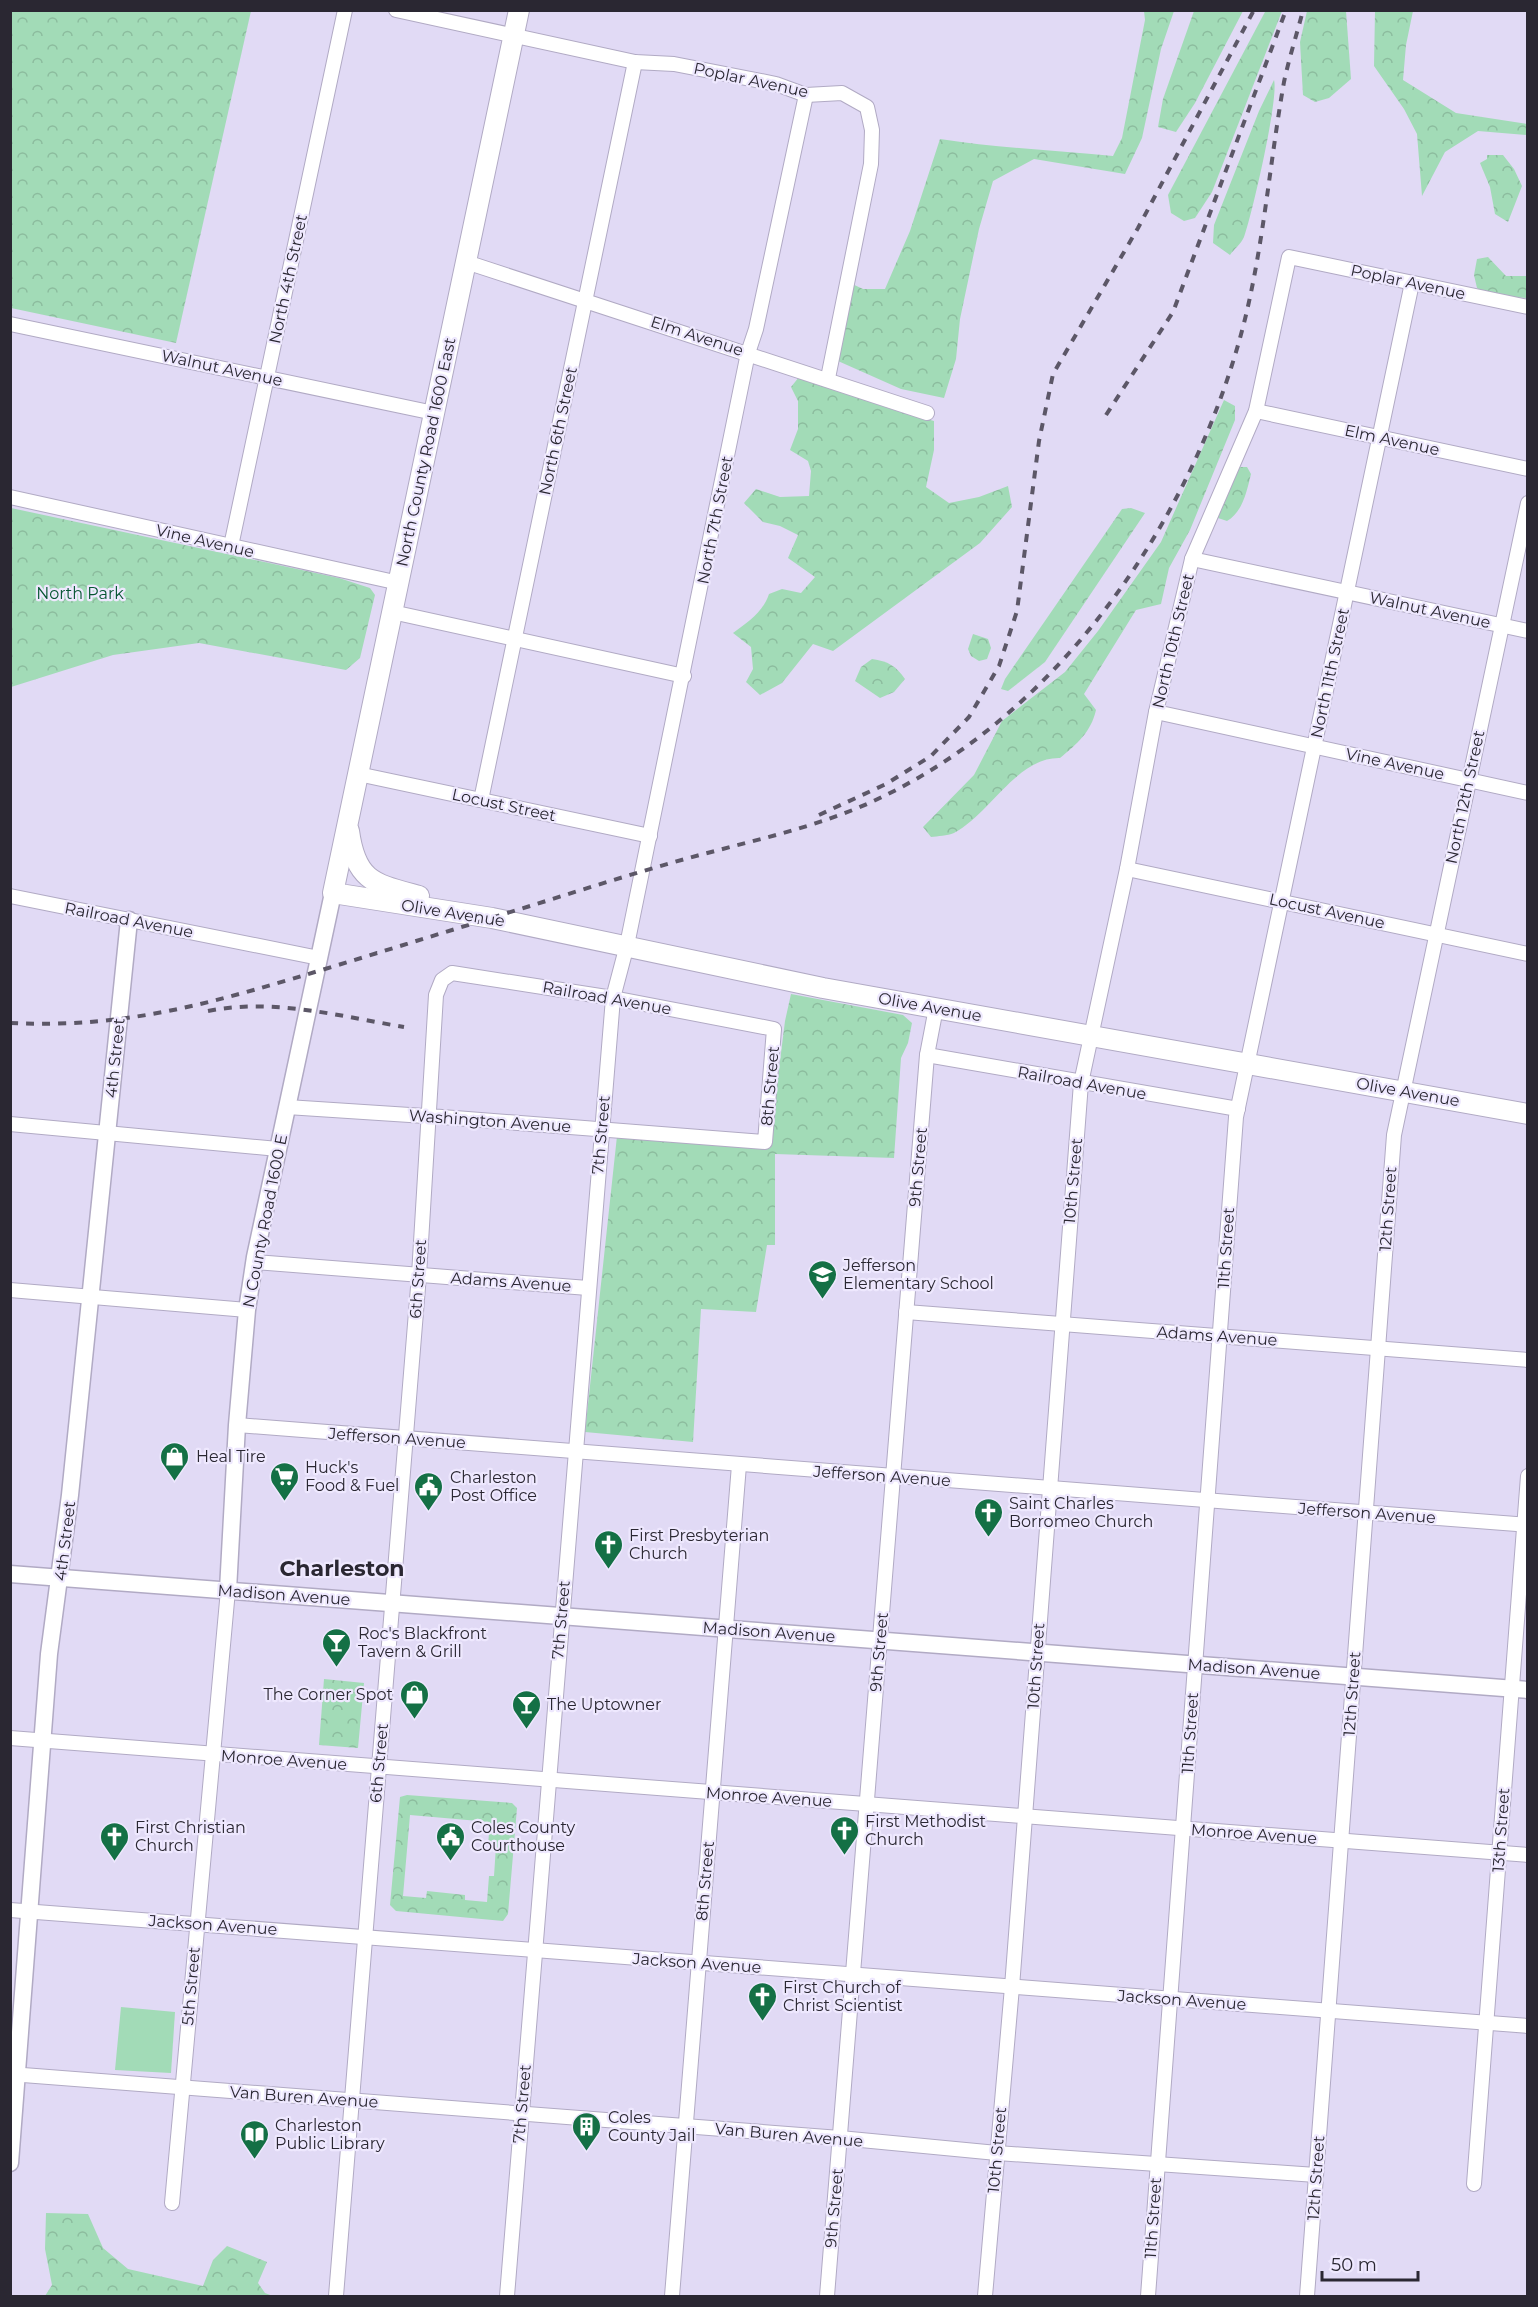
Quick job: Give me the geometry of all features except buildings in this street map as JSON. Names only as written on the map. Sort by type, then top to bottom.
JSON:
[{"type":"main road","name":"North County Road 1600 East","points":[[333,893],[519,10]]},
{"type":"main road","points":[[348,823],[351,847],[358,863],[372,881],[377,885],[425,897],[456,914]]},
{"type":"main road","name":"Olive Avenue","points":[[333,893],[492,918],[627,945],[784,981],[1527,1114]]},
{"type":"street","name":"North 4th Street","points":[[231,546],[345,10]]},
{"type":"street","name":"Poplar Avenue","points":[[396,10],[635,62],[674,64],[776,84],[806,95],[842,93],[867,107],[872,130],[871,164],[828,378]]},
{"type":"street","name":"North 6th Street","points":[[481,800],[635,62]]},
{"type":"street","name":"North 7th Street","points":[[627,945],[684,676],[748,353],[756,329],[806,95]]},
{"type":"street","name":"Poplar Avenue","points":[[1289,256],[1527,307]]},
{"type":"street","name":"North 10th Street","points":[[1092,1035],[1127,869],[1156,712],[1192,560],[1256,411],[1289,256]]},
{"type":"street","name":"Elm Avenue","points":[[466,262],[828,378],[927,413]]},
{"type":"street","name":"North 11th Street","points":[[1248,1063],[1412,283]]},
{"type":"street","name":"Walnut Avenue","points":[[10,324],[434,413]]},
{"type":"street","name":"Elm Avenue","points":[[1256,411],[1527,469]]},
{"type":"street","name":"Vine Avenue","points":[[10,497],[399,583]]},
{"type":"street","name":"North 12th Street","points":[[1403,1092],[1527,503]]},
{"type":"street","name":"Walnut Avenue","points":[[1192,560],[1527,630]]},
{"type":"street","points":[[392,612],[684,676]]},
{"type":"street","name":"Vine Avenue","points":[[1156,712],[1527,793]]},
{"type":"street","name":"Locust Street","points":[[358,774],[650,836]]},
{"type":"street","name":"Locust Avenue","points":[[1127,869],[1527,954]]},
{"type":"street","name":"N County Road 1600 E","points":[[228,1590],[237,1425],[247,1310],[278,1149],[333,893]]},
{"type":"street","name":"Railroad Avenue","points":[[10,896],[319,958]]},
{"type":"street","name":"4th Street","points":[[10,2163],[14,2075],[50,1654],[60,1578],[129,920]]},
{"type":"street","name":"7th Street","points":[[507,2296],[601,1130],[613,998],[627,945]]},
{"type":"street","name":"Railroad Avenue","points":[[442,980],[452,973],[613,998],[774,1029]]},
{"type":"street","name":"6th Street","points":[[336,2296],[419,1275],[436,995],[442,980]]},
{"type":"street","name":"9th Street","points":[[827,2296],[927,1055],[936,1008]]},
{"type":"street","name":"8th Street","points":[[765,1142],[774,1029]]},
{"type":"street","name":"10th Street","points":[[985,2296],[1012,1987],[1081,1083],[1092,1035]]},
{"type":"street","name":"Railroad Avenue","points":[[927,1055],[1238,1109]]},
{"type":"street","name":"11th Street","points":[[1148,2296],[1238,1109],[1248,1063]]},
{"type":"street","name":"12th Street","points":[[1306,2296],[1394,1135],[1403,1092]]},
{"type":"street","name":"Washington Avenue","points":[[287,1107],[765,1142]]},
{"type":"street","points":[[10,1124],[278,1149]]},
{"type":"street","name":"Adams Avenue","points":[[255,1262],[588,1288]]},
{"type":"street","points":[[10,1290],[247,1310]]},
{"type":"street","name":"Adams Avenue","points":[[906,1312],[1527,1360]]},
{"type":"street","name":"Jefferson Avenue","points":[[237,1425],[1526,1525]]},
{"type":"street","name":"8th Street","points":[[672,2296],[739,1465]]},
{"type":"street","name":"13th Street","points":[[1474,2184],[1499,1853],[1520,1690],[1527,1476]]},
{"type":"street","name":"Madison Avenue","points":[[10,1574],[1520,1690]]},
{"type":"street","name":"5th Street","points":[[172,2203],[181,2088],[215,1754],[228,1590]]},
{"type":"street","name":"Monroe Avenue","points":[[10,1738],[1527,1855]]},
{"type":"street","name":"Jackson Avenue","points":[[10,1910],[1527,2026]]},
{"type":"street","name":"Van Buren Avenue","points":[[14,2075],[840,2138],[997,2153],[1316,2175]]},
{"type":"green space","points":[[11,10],[251,11],[176,343],[11,308]]},
{"type":"green space","points":[[1266,10],[1282,11],[1212,192],[1195,218],[1184,221],[1171,213],[1168,195]]},
{"type":"green space","points":[[1144,11],[1174,11],[1161,49],[1142,138],[1125,174],[1034,159],[993,181],[979,229],[960,319],[956,359],[944,398],[901,389],[838,361],[848,282],[863,289],[885,289],[910,231],[940,139],[1113,156],[1122,138],[1145,20]]},
{"type":"green space","points":[[1194,11],[1243,11],[1195,103],[1176,132],[1158,127],[1163,99]]},
{"type":"green space","points":[[1307,11],[1346,11],[1351,79],[1329,98],[1315,102],[1303,95],[1300,42]]},
{"type":"green space","points":[[1375,11],[1413,11],[1406,45],[1403,80],[1456,113],[1527,124],[1527,135],[1478,131],[1445,152],[1422,196],[1417,134],[1404,109],[1374,66]]},
{"type":"green space","points":[[1274,80],[1273,109],[1253,206],[1244,237],[1230,255],[1213,243],[1214,225],[1259,111]]},
{"type":"green space","points":[[1487,155],[1503,155],[1514,169],[1522,186],[1508,222],[1495,214],[1490,187],[1480,163],[1487,159]]},
{"type":"green space","points":[[1488,257],[1506,276],[1527,276],[1527,298],[1489,295],[1477,288],[1474,275],[1477,259]]},
{"type":"green space","points":[[799,377],[894,410],[934,421],[934,450],[926,487],[949,503],[979,497],[1008,486],[1012,507],[980,543],[833,651],[813,644],[782,683],[760,695],[746,682],[753,669],[751,647],[733,633],[759,611],[769,594],[782,589],[801,593],[815,577],[788,558],[798,535],[780,526],[763,522],[744,503],[756,489],[780,497],[809,496],[811,471],[808,461],[790,450],[798,429],[798,401],[791,387]]},
{"type":"green space","points":[[1224,400],[1235,406],[1235,420],[1190,530],[1169,568],[1161,604],[1136,610],[1084,694],[1096,710],[1087,731],[1060,758],[1045,760],[1030,766],[980,813],[954,833],[931,837],[923,827],[974,775],[1002,721],[1065,672],[1098,631],[1161,542]]},
{"type":"green space","points":[[1237,467],[1247,467],[1251,474],[1241,506],[1227,521],[1215,517]]},
{"type":"green space","name":"North Park","points":[[11,508],[339,578],[370,588],[375,595],[360,658],[346,670],[199,643],[113,655],[11,687]]},
{"type":"green space","points":[[1131,508],[1145,513],[1045,662],[1008,691],[1001,689],[1005,679],[1122,509]]},
{"type":"green space","points":[[973,634],[988,639],[991,648],[987,659],[979,661],[971,656],[968,649]]},
{"type":"green space","points":[[872,659],[891,665],[905,679],[894,692],[880,698],[855,681],[861,667]]},
{"type":"green space","points":[[791,994],[903,1015],[912,1023],[908,1043],[901,1058],[894,1158],[775,1154],[775,1245],[767,1245],[756,1312],[701,1309],[693,1442],[585,1432],[617,1136],[769,1149],[785,1021]]},
{"type":"green space","points":[[324,1679],[364,1683],[358,1748],[319,1745]]},
{"type":"green space","points":[[407,1795],[512,1803],[517,1808],[508,1914],[503,1921],[396,1911],[390,1905],[400,1797]],"holes":[[[410,1815],[490,1822],[488,1845],[496,1846],[494,1876],[489,1876],[487,1902],[465,1900],[465,1895],[427,1891],[426,1898],[403,1896]]]},
{"type":"green space","points":[[121,2007],[175,2012],[171,2073],[115,2070]]},
{"type":"green space","points":[[46,2213],[88,2214],[103,2248],[128,2269],[203,2286],[213,2260],[227,2246],[267,2262],[258,2283],[265,2293],[273,2296],[45,2296],[52,2285],[45,2249]]},
{"type":"railway","points":[[819,815],[886,784],[931,756],[969,717],[999,666],[1017,611],[1039,441],[1053,374],[1138,228],[1254,10]]},
{"type":"railway","points":[[1106,415],[1173,312],[1286,10]]},
{"type":"railway","points":[[10,1023],[54,1024],[136,1017],[214,1001],[645,870],[800,828],[882,797],[948,759],[1009,712],[1065,658],[1114,597],[1157,532],[1194,463],[1223,391],[1252,290],[1284,82],[1303,10]]},
{"type":"railway","points":[[208,1011],[257,1006],[282,1007],[404,1027]]},
{"type":"place","name":"Jefferson Elementary School","points":[[822,1300]]},
{"type":"place","name":"Heal Tire","points":[[175,1482]]},
{"type":"place","name":"Huck's Food & Fuel","points":[[284,1502]]},
{"type":"place","name":"Charleston Post Office","points":[[429,1512]]},
{"type":"place","name":"Saint Charles Borromeo Church","points":[[988,1538]]},
{"type":"place","name":"First Presbyterian Church","points":[[608,1570]]},
{"type":"place","name":"Roc's Blackfront Tavern & Grill","points":[[337,1668]]},
{"type":"place","name":"The Corner Spot","points":[[414,1720]]},
{"type":"place","name":"The Uptowner","points":[[526,1730]]},
{"type":"place","name":"First Methodist Church","points":[[844,1856]]},
{"type":"place","name":"First Christian Church","points":[[114,1862]]},
{"type":"place","name":"Coles County Courthouse","points":[[450,1862]]},
{"type":"place","name":"First Church of Christ Scientist","points":[[762,2022]]},
{"type":"place","name":"Coles County Jail","points":[[587,2152]]},
{"type":"place","name":"Charleston Public Library","points":[[254,2160]]},
{"type":"district","name":"Charleston","points":[[342,1568]]}]
